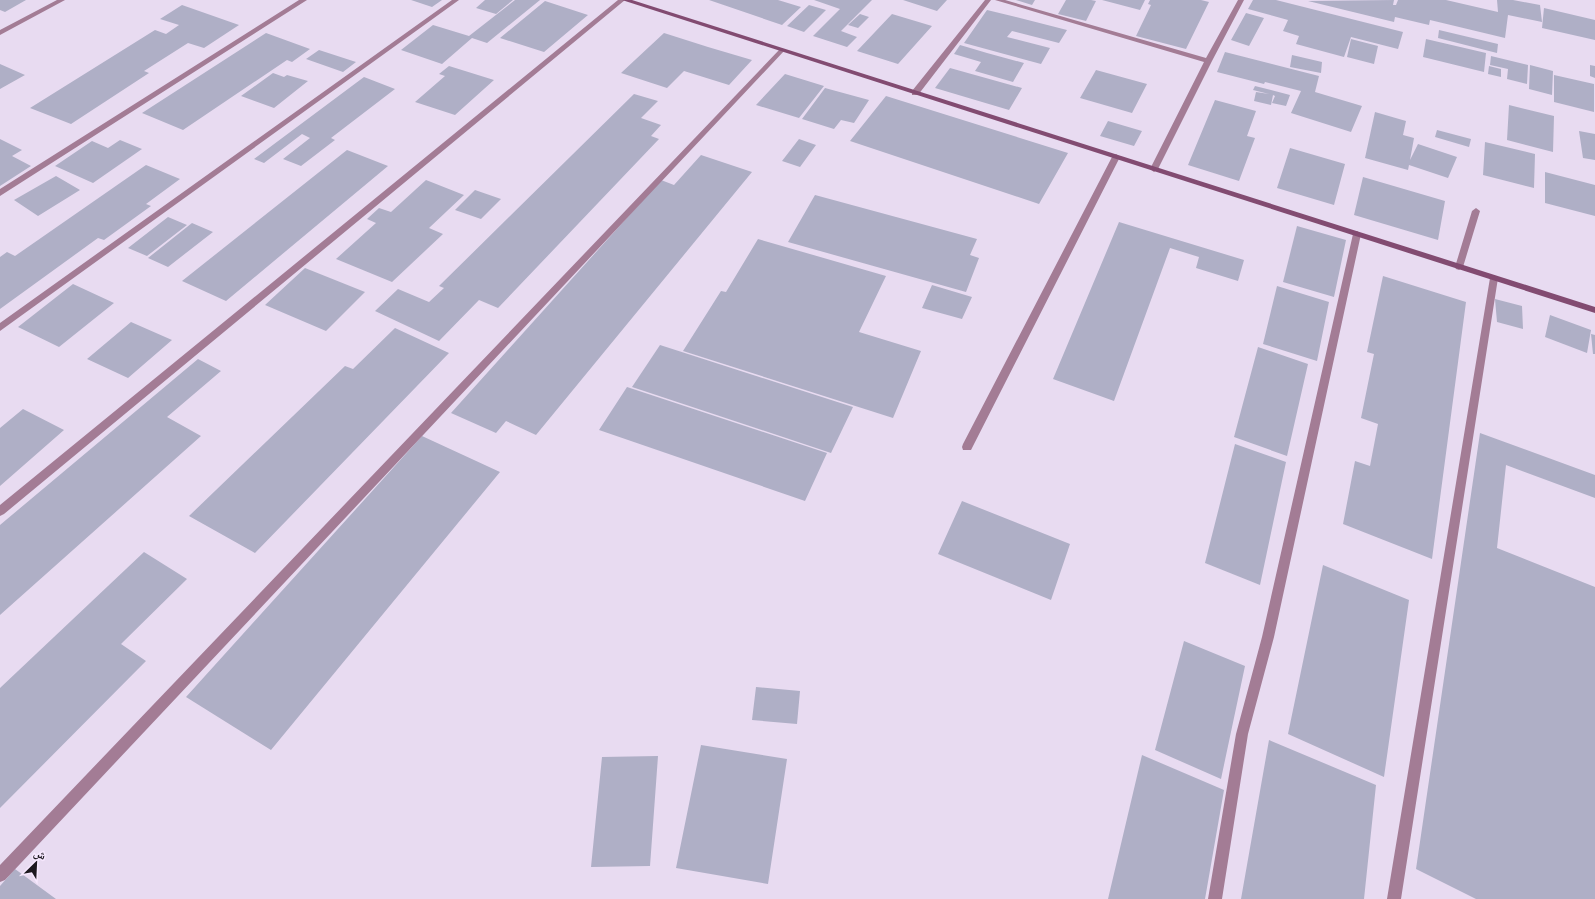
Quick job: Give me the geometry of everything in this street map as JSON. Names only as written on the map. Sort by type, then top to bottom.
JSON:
[{"type":"main road","points":[[626,0],[781,51],[1595,310]]},
{"type":"main road","points":[[645,6],[652,0]]},
{"type":"street","points":[[0,33],[62,0]]},
{"type":"street","points":[[0,193],[304,0]]},
{"type":"street","points":[[0,328],[456,0]]},
{"type":"street","points":[[0,511],[622,0]]},
{"type":"street","points":[[915,93],[988,0]]},
{"type":"street","points":[[998,0],[1208,60]]},
{"type":"street","points":[[1154,169],[1208,60],[1241,0]]},
{"type":"street","points":[[0,875],[781,51]]},
{"type":"street","points":[[967,447],[1116,157]]},
{"type":"street","points":[[1459,267],[1476,211]]},
{"type":"street","points":[[1215,899],[1220,876],[1242,734],[1268,637],[1357,234]]},
{"type":"street","points":[[1394,899],[1494,278]]},
{"type":"building","points":[[0,0],[26,0],[5,12],[0,10]]},
{"type":"building","points":[[411,0],[442,0],[432,7]]},
{"type":"building","points":[[485,0],[513,0],[496,14],[476,8]]},
{"type":"building","points":[[515,0],[540,0],[487,43],[472,38],[442,64],[401,50],[433,25],[469,36]]},
{"type":"building","points":[[709,0],[778,0],[801,7],[782,25]]},
{"type":"building","points":[[814,0],[872,0],[841,31],[857,37],[847,47],[813,36],[840,9]]},
{"type":"building","points":[[903,0],[947,0],[937,11]]},
{"type":"building","points":[[1016,0],[1035,0],[1032,5]]},
{"type":"building","points":[[1066,0],[1096,1],[1086,21],[1058,14]]},
{"type":"building","points":[[1102,0],[1145,0],[1140,10]]},
{"type":"building","points":[[1150,0],[1201,0],[1209,2],[1186,49],[1136,36],[1151,5],[1148,4]]},
{"type":"building","points":[[1253,0],[1276,0],[1403,32],[1398,49],[1351,37],[1344,57],[1296,44],[1299,36],[1283,31],[1288,20],[1248,9]]},
{"type":"building","points":[[1394,0],[1393,5],[1396,5],[1398,0],[1446,0],[1498,12],[1497,0],[1513,0],[1540,5],[1542,22],[1508,15],[1505,38],[1430,20],[1429,25],[1395,17],[1394,22],[1308,1]]},
{"type":"building","points":[[545,1],[588,15],[544,52],[500,38]]},
{"type":"building","points":[[182,5],[239,25],[204,48],[188,43],[144,71],[149,73],[71,124],[30,108],[155,30],[166,34],[179,25],[160,19]]},
{"type":"building","points":[[809,5],[826,10],[804,32],[787,26]]},
{"type":"building","points":[[1544,8],[1595,20],[1595,40],[1542,28]]},
{"type":"building","points":[[987,10],[1067,30],[1059,43],[1012,31],[1007,37],[1050,48],[1041,64],[964,43]]},
{"type":"building","points":[[1246,13],[1264,18],[1249,46],[1231,40]]},
{"type":"building","points":[[860,14],[869,17],[858,28],[848,25]]},
{"type":"building","points":[[892,14],[932,26],[898,64],[857,51]]},
{"type":"building","points":[[1439,30],[1498,44],[1497,53],[1438,38]]},
{"type":"building","points":[[266,33],[310,49],[292,62],[287,60],[183,130],[142,113]]},
{"type":"building","points":[[664,33],[752,60],[729,85],[684,71],[667,88],[621,73]]},
{"type":"building","points":[[1351,39],[1378,46],[1374,64],[1347,57]]},
{"type":"building","points":[[1426,39],[1486,53],[1484,72],[1423,57]]},
{"type":"building","points":[[960,45],[1024,63],[1013,82],[975,71],[981,62],[954,54]]},
{"type":"building","points":[[319,50],[356,62],[343,72],[306,59]]},
{"type":"building","points":[[1225,52],[1319,76],[1315,92],[1362,106],[1351,132],[1291,113],[1301,91],[1265,82],[1264,84],[1217,72]]},
{"type":"building","points":[[1292,55],[1322,62],[1321,73],[1290,67]]},
{"type":"building","points":[[1491,56],[1528,65],[1527,84],[1507,79],[1508,69],[1490,65]]},
{"type":"building","points":[[0,64],[25,75],[0,89]]},
{"type":"building","points":[[1530,65],[1553,71],[1552,95],[1529,89]]},
{"type":"building","points":[[1590,65],[1595,66],[1595,78],[1590,76]]},
{"type":"building","points":[[449,66],[494,80],[455,115],[415,102],[445,76],[439,74]]},
{"type":"building","points":[[1489,66],[1501,69],[1501,77],[1488,74]]},
{"type":"building","points":[[950,68],[1022,88],[1009,110],[935,88]]},
{"type":"building","points":[[1096,70],[1147,84],[1132,113],[1080,98]]},
{"type":"building","points":[[273,73],[284,77],[287,75],[308,81],[274,108],[241,96]]},
{"type":"building","points":[[785,74],[824,86],[799,118],[756,105]]},
{"type":"building","points":[[1554,75],[1594,84],[1594,112],[1554,102]]},
{"type":"building","points":[[364,77],[395,89],[331,138],[335,140],[301,166],[283,159],[310,138],[302,134],[264,163],[254,159]]},
{"type":"building","points":[[1255,86],[1290,95],[1286,106],[1272,103],[1275,96],[1273,95],[1271,105],[1254,101],[1256,92],[1269,94],[1253,90]]},
{"type":"building","points":[[825,88],[869,100],[854,123],[841,120],[834,129],[802,119]]},
{"type":"building","points":[[634,94],[658,101],[641,118],[661,125],[651,136],[659,139],[498,308],[479,300],[439,341],[375,311],[398,289],[429,302],[444,288],[439,286]]},
{"type":"building","points":[[886,96],[1068,153],[1039,204],[850,141]]},
{"type":"building","points":[[1215,100],[1256,111],[1247,136],[1255,138],[1239,181],[1188,165]]},
{"type":"building","points":[[1509,105],[1554,116],[1553,152],[1507,140]]},
{"type":"building","points":[[1375,112],[1406,121],[1403,135],[1414,138],[1410,160],[1418,144],[1457,157],[1448,178],[1409,165],[1408,170],[1365,158]]},
{"type":"building","points":[[1108,121],[1142,131],[1134,146],[1100,136]]},
{"type":"building","points":[[1437,130],[1471,139],[1469,147],[1435,137]]},
{"type":"building","points":[[1579,131],[1595,134],[1595,160],[1583,158]]},
{"type":"building","points":[[0,139],[22,150],[12,156],[31,166],[0,186]]},
{"type":"building","points":[[799,139],[816,145],[800,167],[782,161]]},
{"type":"building","points":[[120,140],[142,149],[93,183],[55,166],[92,141],[108,148]]},
{"type":"building","points":[[1485,142],[1535,154],[1534,188],[1483,175]]},
{"type":"building","points":[[1290,148],[1345,164],[1334,205],[1277,188]]},
{"type":"building","points":[[347,150],[388,166],[226,301],[182,281]]},
{"type":"building","points":[[701,155],[752,172],[536,435],[506,421],[496,433],[451,413],[661,180],[674,185]]},
{"type":"building","points":[[146,165],[180,179],[146,204],[151,206],[104,240],[98,238],[0,309],[0,257],[7,252],[15,256]]},
{"type":"building","points":[[1545,172],[1595,185],[1595,216],[1545,203]]},
{"type":"building","points":[[56,176],[80,190],[38,216],[14,200]]},
{"type":"building","points":[[1363,177],[1445,201],[1438,240],[1354,215]]},
{"type":"building","points":[[426,180],[464,195],[429,228],[443,234],[392,282],[336,259],[376,223],[367,219],[379,208],[391,212]]},
{"type":"building","points":[[475,190],[501,199],[481,219],[455,210]]},
{"type":"building","points":[[815,195],[977,239],[970,255],[979,258],[966,292],[788,242]]},
{"type":"building","points":[[168,217],[187,225],[147,256],[128,248]]},
{"type":"building","points":[[1119,222],[1244,260],[1238,281],[1196,268],[1199,257],[1170,248],[1114,401],[1053,379]]},
{"type":"building","points":[[192,223],[213,232],[168,267],[148,258]]},
{"type":"building","points":[[1297,226],[1346,240],[1334,297],[1283,282]]},
{"type":"building","points":[[758,239],[886,276],[859,332],[921,351],[893,418],[683,351],[721,291],[726,292]]},
{"type":"building","points":[[305,268],[365,292],[326,331],[265,305]]},
{"type":"building","points":[[1383,276],[1466,302],[1432,559],[1343,524],[1355,461],[1370,466],[1378,424],[1361,418],[1374,354],[1367,352]]},
{"type":"building","points":[[73,284],[114,303],[59,347],[18,327]]},
{"type":"building","points":[[932,285],[972,297],[962,319],[922,308]]},
{"type":"building","points":[[1277,286],[1329,302],[1317,361],[1263,344]]},
{"type":"building","points":[[1495,299],[1522,306],[1523,329],[1497,322]]},
{"type":"building","points":[[1550,315],[1591,330],[1587,353],[1545,337]]},
{"type":"building","points":[[131,322],[172,340],[128,378],[87,359]]},
{"type":"building","points":[[395,328],[449,353],[255,553],[189,516],[345,366],[353,369]]},
{"type":"building","points":[[1591,334],[1595,335],[1595,354],[1593,354]]},
{"type":"building","points":[[660,345],[853,407],[831,453],[632,387]]},
{"type":"building","points":[[1258,347],[1308,364],[1287,456],[1234,437]]},
{"type":"building","points":[[198,359],[221,371],[167,417],[201,436],[0,615],[0,525]]},
{"type":"building","points":[[627,387],[827,453],[805,501],[599,430]]},
{"type":"building","points":[[23,409],[64,430],[0,486],[0,428]]},
{"type":"building","points":[[1480,433],[1595,475],[1595,498],[1506,465],[1497,548],[1595,587],[1595,899],[1476,899],[1416,869]]},
{"type":"building","points":[[422,436],[500,472],[271,750],[186,697]]},
{"type":"building","points":[[1235,444],[1286,462],[1260,585],[1205,563]]},
{"type":"building","points":[[962,501],[1070,544],[1051,600],[938,554]]},
{"type":"building","points":[[144,552],[187,579],[121,644],[146,661],[0,808],[0,688]]},
{"type":"building","points":[[1323,565],[1409,600],[1384,777],[1288,734]]},
{"type":"building","points":[[1184,641],[1245,666],[1221,779],[1155,750]]},
{"type":"building","points":[[756,687],[800,691],[797,724],[752,720]]},
{"type":"building","points":[[1269,740],[1376,785],[1364,899],[1241,899]]},
{"type":"building","points":[[701,745],[787,759],[768,884],[676,868]]},
{"type":"building","points":[[1142,755],[1224,790],[1205,899],[1108,899]]},
{"type":"building","points":[[658,756],[650,866],[591,867],[602,757]]},
{"type":"building","points":[[15,869],[56,899],[0,899],[0,886]]}]
